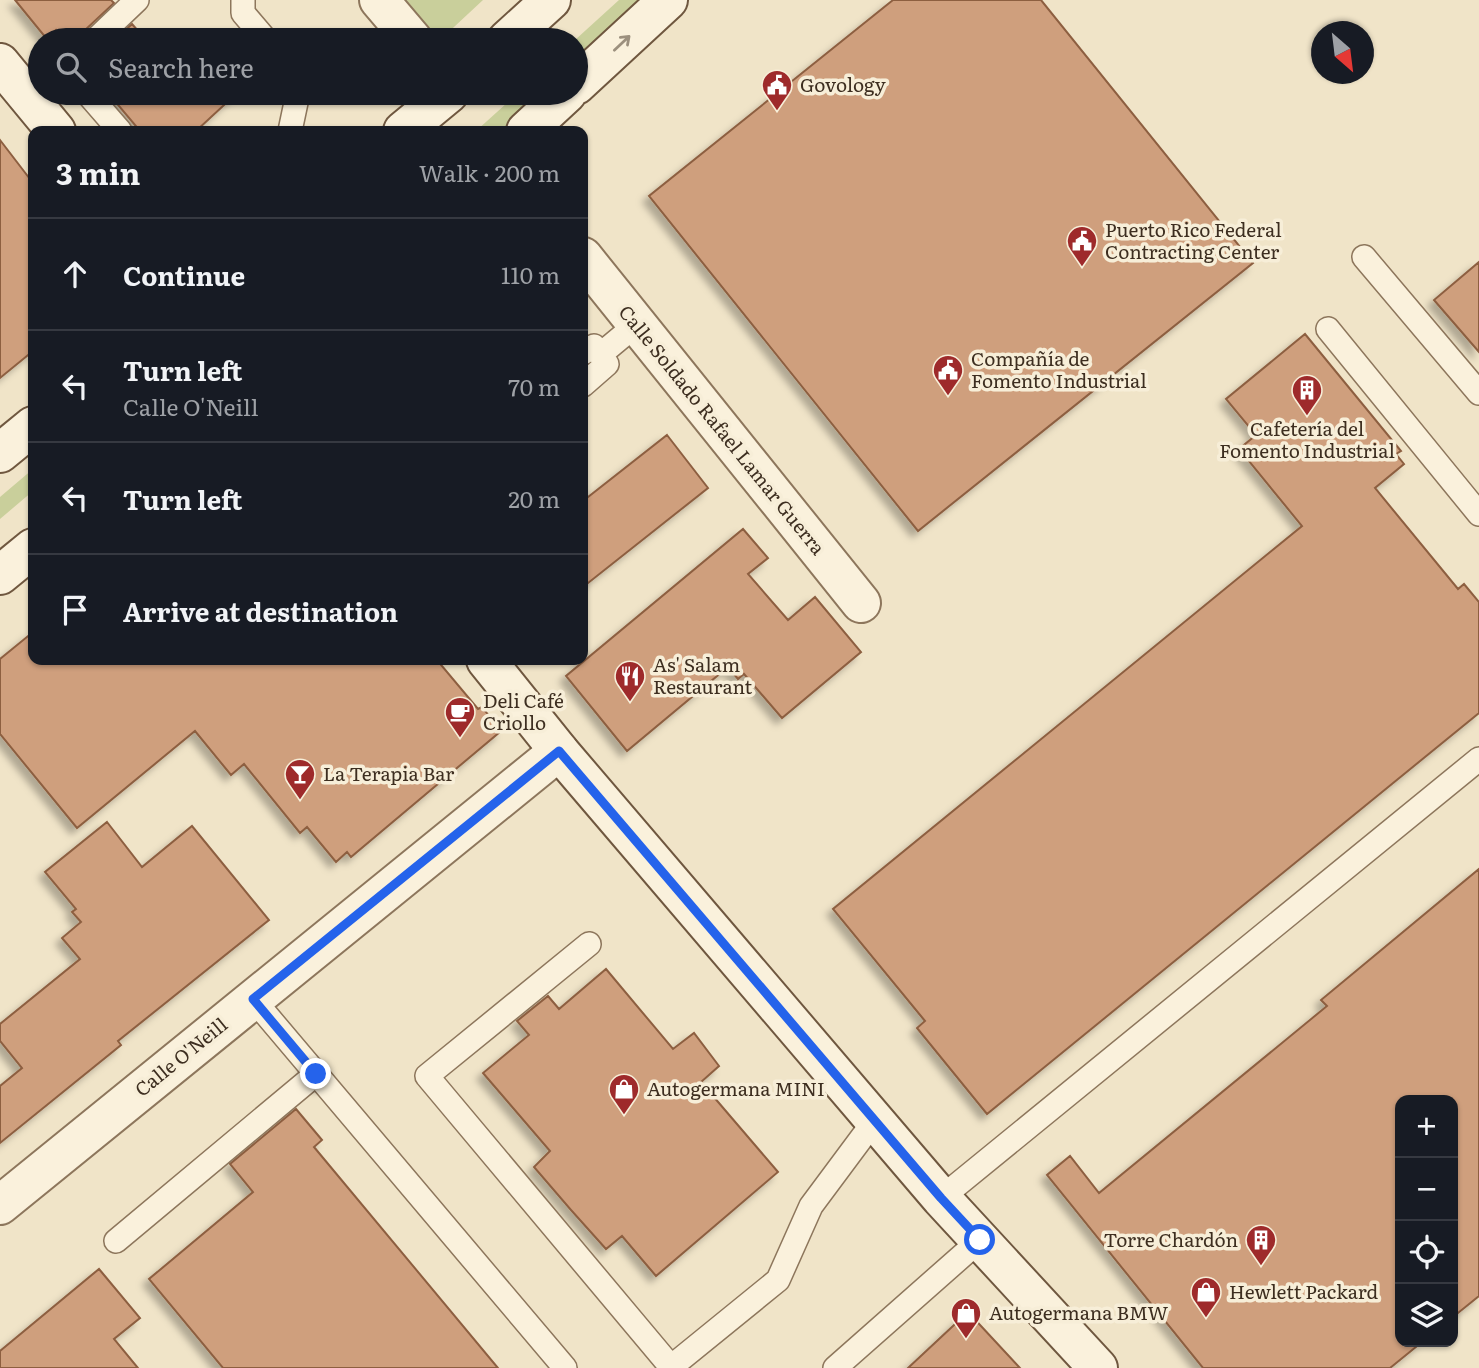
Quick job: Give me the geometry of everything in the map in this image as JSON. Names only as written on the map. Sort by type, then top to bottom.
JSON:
[{"type":"street","points":[[379,0],[403,28]]},
{"type":"street","points":[[520,28],[551,0]]},
{"type":"street","points":[[588,74],[668,0]]},
{"type":"street","points":[[0,64],[28,98]]},
{"type":"street","points":[[34,105],[51,126]]},
{"type":"street","points":[[409,126],[434,105]]},
{"type":"street","points":[[532,126],[555,105]]},
{"type":"street","name":"Calle Soldado Rafael Lamar Guerra","points":[[588,263],[861,603]]},
{"type":"street","points":[[0,453],[28,430]]},
{"type":"street","points":[[0,575],[28,552]]},
{"type":"street","points":[[490,665],[559,751],[941,1198],[1098,1368]]},
{"type":"street","name":"Calle O'Neill","points":[[0,1205],[559,751]]},
{"type":"lane","points":[[108,28],[137,0]]},
{"type":"lane","points":[[243,0],[243,13],[256,28]]},
{"type":"lane","points":[[97,105],[116,126]]},
{"type":"lane","points":[[291,126],[295,105]]},
{"type":"lane","points":[[1364,257],[1479,393]]},
{"type":"lane","points":[[588,381],[607,364],[592,354],[637,324]]},
{"type":"lane","points":[[1328,329],[1479,514]]},
{"type":"lane","points":[[941,1198],[1479,759]]},
{"type":"lane","points":[[589,944],[427,1076],[671,1368],[778,1280],[811,1206],[875,1121]]},
{"type":"lane","points":[[253,999],[565,1368]]},
{"type":"lane","points":[[116,1241],[316,1074]]},
{"type":"lane","points":[[835,1368],[980,1240]]},
{"type":"green space","points":[[404,0],[483,0],[453,28],[428,28]]},
{"type":"green space","points":[[619,0],[642,0],[588,52],[588,28]]},
{"type":"green space","points":[[505,105],[532,105],[509,126],[482,126]]},
{"type":"green space","points":[[28,473],[28,495],[0,519],[0,497]]},
{"type":"building","points":[[15,0],[111,0],[114,3],[87,28],[38,28]]},
{"type":"building","name":"Compañía de Fomento Industrial","points":[[893,0],[1041,0],[1253,263],[918,531],[649,196]]},
{"type":"building","points":[[118,105],[224,105],[201,126],[136,126]]},
{"type":"building","points":[[0,140],[28,176],[28,355],[0,378]]},
{"type":"building","points":[[1479,262],[1479,352],[1434,300]]},
{"type":"building","points":[[1305,334],[1401,451],[1396,454],[1404,464],[1375,488],[1458,589],[1464,584],[1479,602],[1479,713],[987,1114],[917,1028],[925,1021],[833,909],[1302,526],[1239,449],[1256,435],[1226,399]]},
{"type":"building","points":[[667,435],[708,488],[588,583],[588,497]]},
{"type":"building","points":[[743,529],[768,558],[748,574],[788,620],[815,597],[861,652],[782,718],[744,674],[738,679],[728,667],[627,751],[566,676],[579,665],[588,665],[588,658]]},
{"type":"building","points":[[28,636],[28,665],[441,665],[478,709],[482,707],[501,731],[351,857],[347,852],[336,862],[307,827],[300,833],[244,764],[231,775],[195,731],[77,828],[0,734],[0,659]]},
{"type":"building","points":[[107,822],[142,867],[192,826],[269,920],[118,1041],[121,1045],[0,1143],[0,1086],[22,1068],[0,1041],[0,1024],[80,959],[62,938],[81,922],[72,912],[76,909],[45,872]]},
{"type":"building","name":"Torre Chardón","points":[[1479,869],[1479,1296],[1458,1313],[1458,1095],[1395,1095],[1395,1347],[1416,1347],[1390,1368],[1203,1368],[1047,1175],[1070,1156],[1099,1193],[1327,1006],[1321,1000]]},
{"type":"building","name":"Autogermana MINI","points":[[606,969],[673,1049],[694,1033],[719,1066],[701,1082],[778,1172],[656,1276],[622,1236],[606,1249],[534,1167],[550,1151],[483,1073],[529,1035],[517,1021],[548,996],[559,1009]]},
{"type":"building","points":[[296,1109],[322,1140],[314,1147],[498,1368],[223,1368],[149,1279],[253,1192],[230,1164]]},
{"type":"building","points":[[99,1269],[140,1318],[114,1339],[138,1368],[0,1368],[0,1351]]},
{"type":"building","name":"Autogermana BMW","points":[[968,1312],[1020,1368],[908,1368]]},
{"type":"place","name":"Govology","points":[[777,112]]},
{"type":"place","name":"Puerto Rico Federal Contracting Center","points":[[1082,268]]},
{"type":"place","name":"Compañía de Fomento Industrial","points":[[948,397]]},
{"type":"place","name":"Cafetería del Fomento Industrial","points":[[1307,417]]},
{"type":"place","name":"As' Salam Restaurant","points":[[630,703]]},
{"type":"place","name":"Deli Café Criollo","points":[[460,739]]},
{"type":"place","name":"La Terapia Bar","points":[[300,801]]},
{"type":"place","name":"Autogermana MINI","points":[[624,1116]]},
{"type":"place","name":"Torre Chardón","points":[[1261,1267]]},
{"type":"place","name":"Hewlett Packard","points":[[1206,1319]]},
{"type":"place","name":"Autogermana BMW","points":[[966,1340]]},
{"type":"route","points":[[316,1074],[253,999],[559,751],[941,1198],[980,1240]]}]
